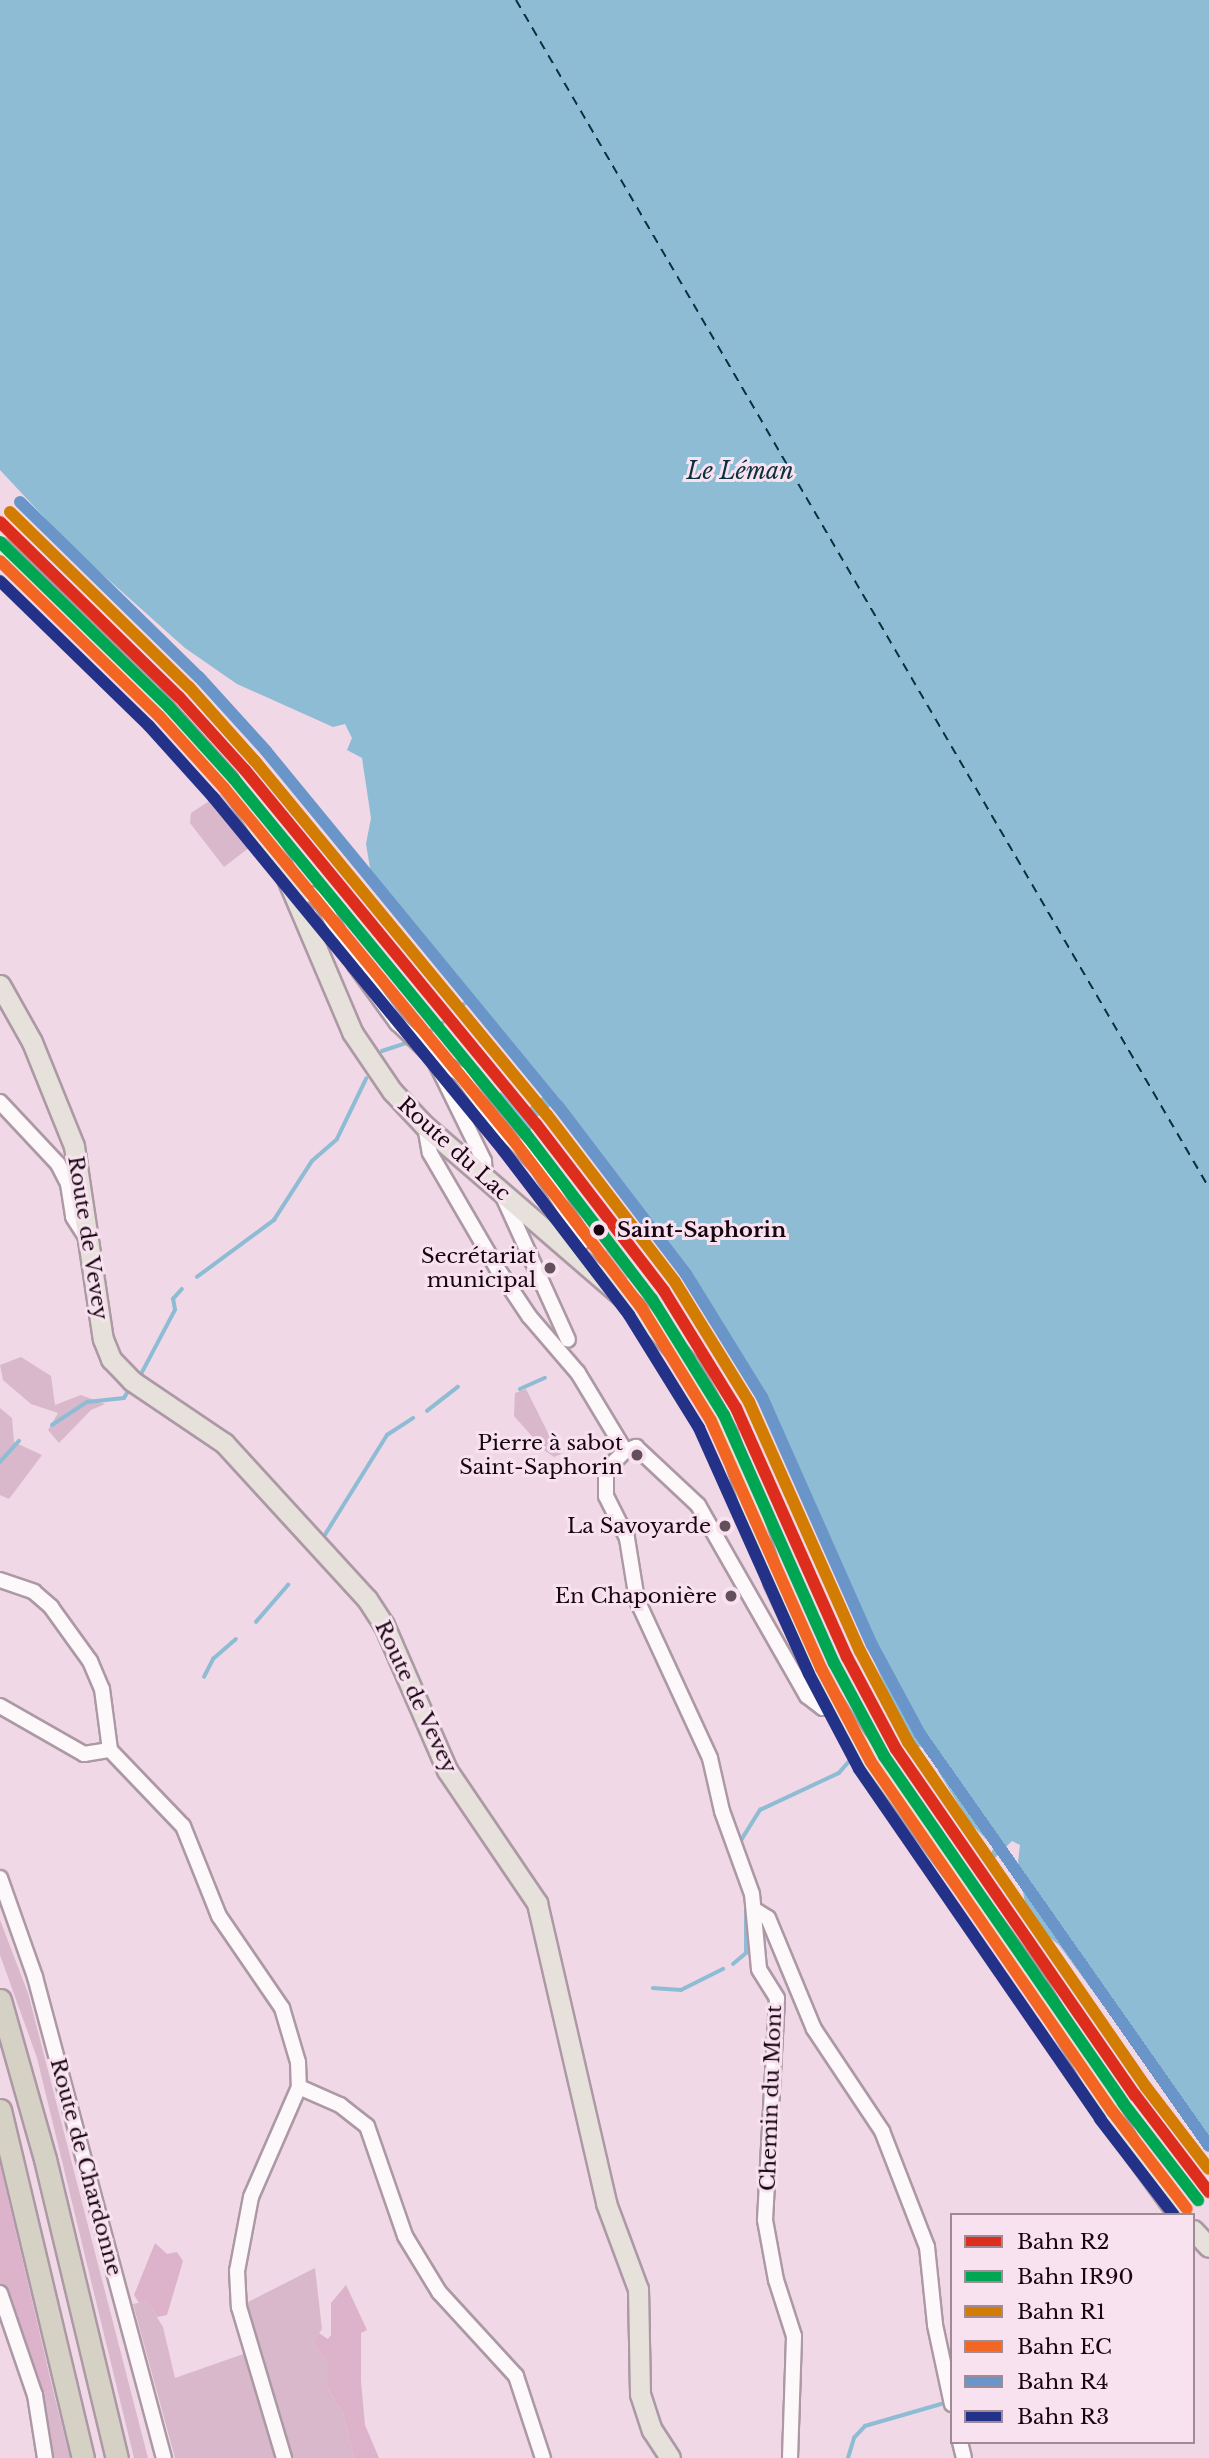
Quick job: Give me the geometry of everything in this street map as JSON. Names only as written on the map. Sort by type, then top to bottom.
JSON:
[{"type":"highway","points":[[0,2000],[45,2159],[117,2458]]},
{"type":"highway","points":[[0,2109],[83,2458]]},
{"type":"main road","name":"Route du Lac","points":[[0,548],[199,745],[255,820],[296,896],[365,1053],[425,1126],[654,1324],[695,1374],[727,1434],[782,1604],[832,1704],[1036,1983],[1134,2153],[1179,2213]]},
{"type":"main road","name":"Route de Vevey","points":[[0,985],[32,1042],[74,1146],[103,1339],[115,1365],[224,1443],[368,1599],[384,1625],[447,1770],[537,1903],[606,2203],[638,2289],[640,2395],[652,2430],[670,2458]]},
{"type":"main road","points":[[1195,2232],[1209,2247]]},
{"type":"street","points":[[296,896],[311,894],[323,904],[355,965],[412,1039],[433,1057],[460,1074],[497,1125],[538,1166],[584,1241]]},
{"type":"street","points":[[433,1057],[482,1156],[485,1178]]},
{"type":"street","points":[[0,1102],[58,1164],[68,1184],[73,1217],[89,1241]]},
{"type":"street","points":[[425,1126],[430,1153],[497,1268],[529,1316],[578,1373],[631,1449],[677,1481],[704,1512],[726,1559],[771,1627],[811,1702],[823,1708],[832,1704]]},
{"type":"street","points":[[500,1191],[568,1340]]},
{"type":"street","name":"Chemin du Mont","points":[[631,1449],[606,1470],[606,1496],[627,1538],[637,1600],[710,1758],[755,1910],[759,1969],[777,1999],[765,2220],[775,2280],[794,2336],[790,2458]]},
{"type":"street","points":[[0,1580],[34,1592],[51,1606],[90,1661],[102,1689],[110,1751],[183,1826],[219,1916],[282,2008],[298,2062],[299,2088],[251,2197],[237,2271],[243,2320],[284,2458]]},
{"type":"street","points":[[0,1706],[84,1754],[110,1751]]},
{"type":"street","name":"Route de Chardonne","points":[[0,1878],[35,1977],[164,2458]]},
{"type":"street","points":[[755,1910],[768,1919],[814,2029],[882,2131],[928,2247],[935,2325],[950,2396]]},
{"type":"street","points":[[299,2088],[340,2105],[367,2126],[405,2236],[439,2292],[516,2376],[543,2458]]},
{"type":"street","points":[[0,2293],[35,2395],[44,2458]]},
{"type":"shaded area","points":[[226,790],[259,853],[250,847],[224,867],[190,823],[191,813]]},
{"type":"shaded area","points":[[613,1242],[635,1272],[624,1281],[601,1257]]},
{"type":"shaded area","points":[[21,1357],[51,1376],[55,1405],[81,1395],[105,1404],[91,1410],[59,1443],[48,1430],[58,1413],[31,1404],[3,1380],[0,1365]]},
{"type":"shaded area","points":[[526,1389],[561,1454],[554,1457],[544,1450],[514,1416],[515,1393]]},
{"type":"shaded area","points":[[0,1408],[12,1418],[14,1442],[42,1455],[9,1499],[0,1495]]},
{"type":"shaded area","points":[[0,1920],[28,1993],[148,2458],[134,2458],[37,2058],[0,1955]]},
{"type":"shaded area","points":[[0,2164],[53,2390],[35,2395],[0,2293]]},
{"type":"shaded area","points":[[155,2243],[167,2254],[177,2252],[183,2261],[167,2315],[157,2317],[147,2301],[139,2303],[134,2295]]},
{"type":"shaded area","points":[[315,2268],[322,2329],[313,2342],[328,2365],[328,2389],[343,2413],[354,2458],[175,2458],[133,2304],[147,2301],[163,2327],[175,2378],[252,2351],[244,2304]]},
{"type":"shaded area","points":[[346,2285],[367,2330],[361,2333],[365,2425],[379,2458],[354,2458],[343,2413],[328,2389],[328,2365],[313,2342],[319,2333],[328,2339],[331,2335],[331,2303]]},
{"type":"shaded area","points":[[53,2390],[70,2458],[45,2458],[35,2395]]},
{"type":"water","name":"Le Léman","points":[[0,0],[1209,0],[1209,2149],[1059,1945],[1041,1931],[1025,1903],[1018,1862],[1020,1845],[1012,1841],[994,1859],[990,1855],[994,1847],[970,1823],[938,1771],[937,1748],[925,1753],[922,1746],[916,1748],[895,1710],[771,1420],[658,1241],[542,1095],[523,1058],[468,1001],[380,884],[372,880],[366,844],[371,818],[362,758],[347,750],[352,738],[345,724],[333,727],[237,684],[185,648],[73,548],[0,470]]},
{"type":"water","points":[[501,1092],[533,1127],[524,1137],[527,1144],[523,1145],[486,1104]]},
{"type":"waterway","points":[[460,1007],[468,1001]]},
{"type":"waterway","points":[[420,1038],[442,1023]]},
{"type":"waterway","points":[[382,1051],[409,1042]]},
{"type":"waterway","points":[[197,1277],[274,1220],[312,1161],[337,1139],[366,1079]]},
{"type":"waterway","points":[[526,1118],[547,1101]]},
{"type":"waterway","points":[[139,1378],[175,1310],[173,1299],[182,1289]]},
{"type":"waterway","points":[[520,1389],[545,1378]]},
{"type":"waterway","points":[[52,1425],[87,1402],[124,1398],[131,1387]]},
{"type":"waterway","points":[[427,1411],[458,1387]]},
{"type":"waterway","points":[[323,1538],[387,1435],[413,1418]]},
{"type":"waterway","points":[[0,1462],[19,1441]]},
{"type":"waterway","points":[[256,1622],[288,1585]]},
{"type":"waterway","points":[[204,1677],[213,1659],[236,1639]]},
{"type":"waterway","points":[[740,1842],[760,1810],[839,1773],[851,1759]]},
{"type":"waterway","points":[[733,1964],[746,1953],[746,1906]]},
{"type":"waterway","points":[[653,1988],[681,1990],[723,1969]]},
{"type":"waterway","points":[[848,2458],[854,2438],[865,2426],[948,2402]]},
{"type":"ferry route","points":[[516,0],[1209,1188]]},
{"type":"rail line","name":"R4","points":[[20,502],[199,677],[266,751],[558,1106],[686,1274],[762,1397],[872,1645],[920,1734],[1209,2146]]},
{"type":"rail line","name":"R1","points":[[10,512],[189,687],[255,761],[547,1115],[675,1282],[749,1402],[860,1651],[908,1742],[1146,2087],[1209,2169]]},
{"type":"rail line","name":"R2","points":[[0,522],[179,697],[245,770],[536,1124],[664,1291],[736,1408],[847,1657],[896,1749],[1135,2095],[1209,2192]]},
{"type":"rail line","name":"IR90","points":[[0,542],[169,707],[234,779],[525,1133],[652,1299],[724,1415],[834,1663],[884,1756],[1123,2103],[1198,2200]]},
{"type":"rail line","name":"EC","points":[[0,561],[159,716],[224,788],[514,1141],[641,1307],[711,1421],[821,1668],[871,1762],[1112,2111],[1187,2209]]},
{"type":"rail line","name":"R3","points":[[0,581],[149,726],[213,797],[503,1150],[629,1315],[699,1428],[809,1674],[859,1769],[1100,2119],[1172,2213]]},
{"type":"place","name":"Saint-Saphorin","points":[[599,1230]]},
{"type":"place","name":"Secrétariat municipal","points":[[550,1268]]},
{"type":"place","name":"Pierre à sabot Saint-Saphorin","points":[[637,1455]]},
{"type":"place","name":"La Savoyarde","points":[[725,1526]]},
{"type":"place","name":"En Chaponière","points":[[731,1596]]}]
